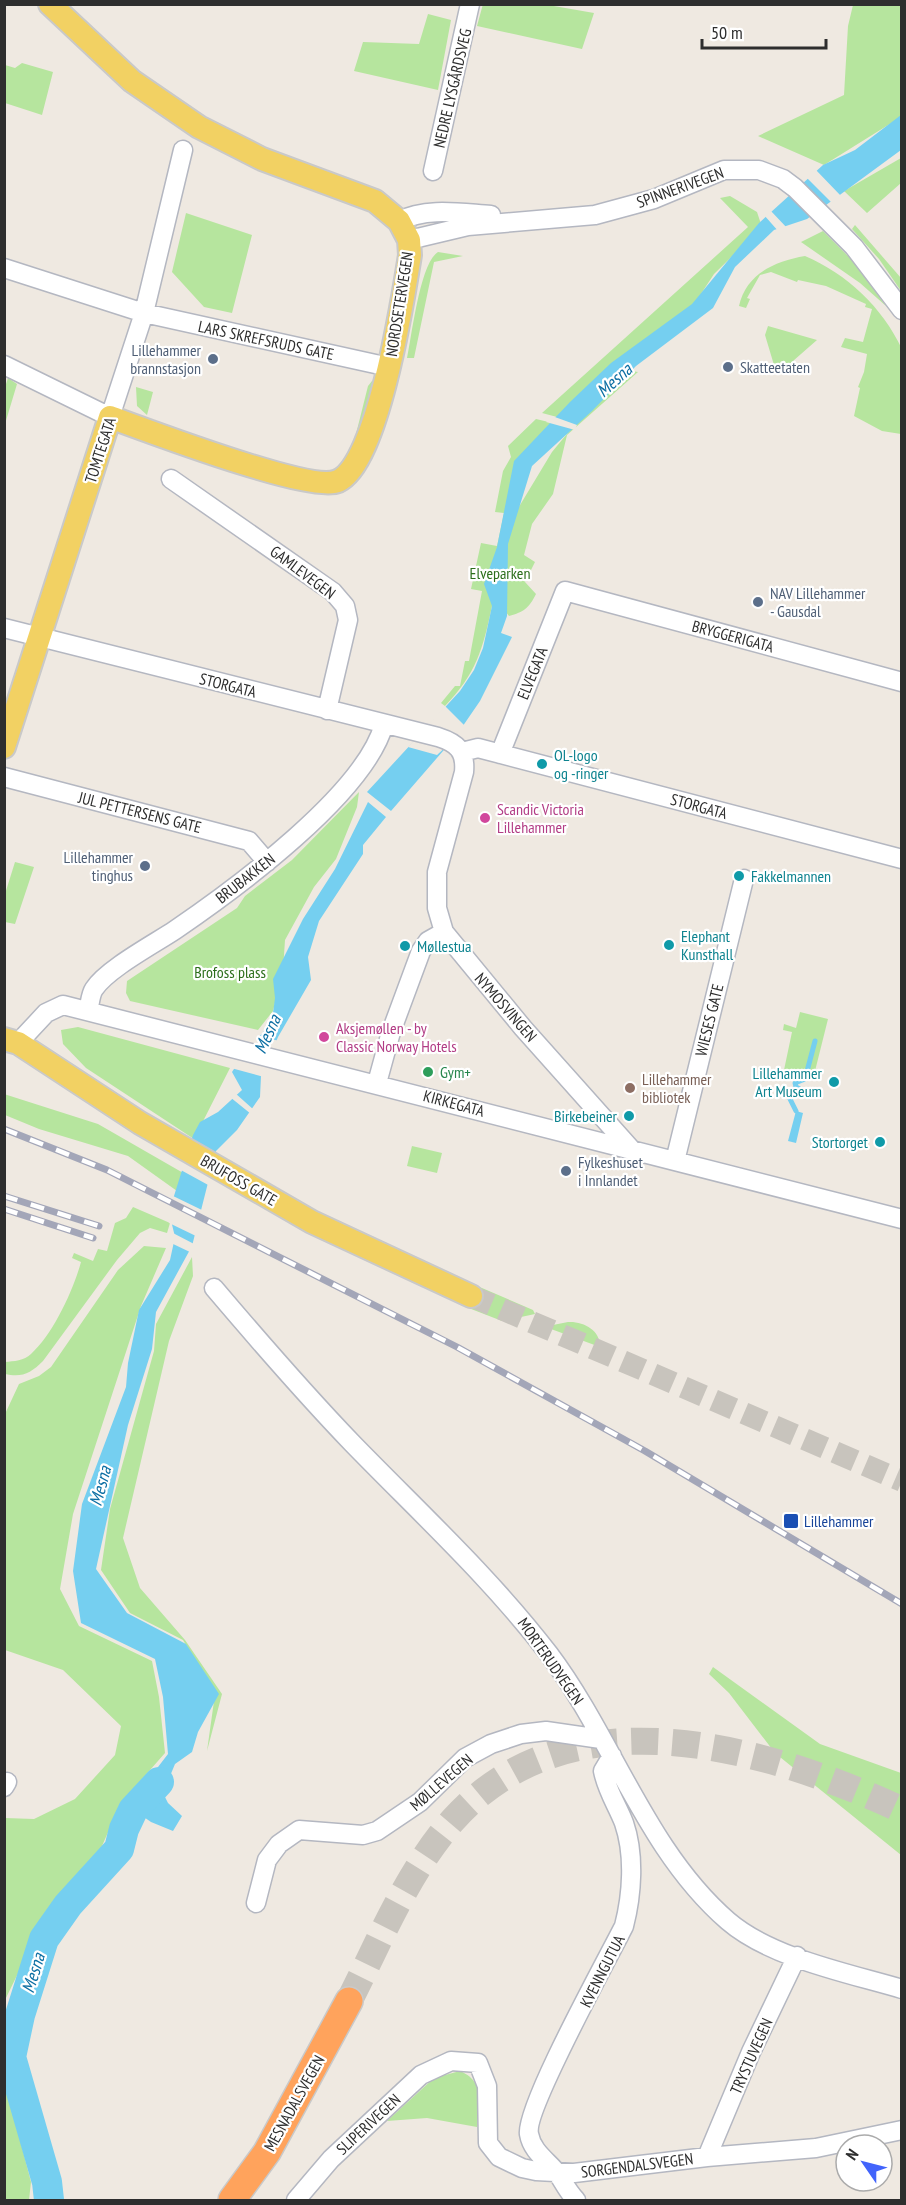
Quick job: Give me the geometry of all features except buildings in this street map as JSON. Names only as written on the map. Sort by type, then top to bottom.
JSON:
[{"type":"highway","name":"MESNADALSVEGEN","points":[[232,2200],[267,2152],[349,2001]]},
{"type":"main road","points":[[50,4],[132,81],[199,127],[262,159],[375,201],[404,230]]},
{"type":"main road","name":"NORDSETERVEGEN","points":[[110,417],[248,465],[318,483],[335,483],[348,476],[366,445],[380,365],[404,292],[410,255],[404,230]]},
{"type":"main road","name":"TOMTEGATA","points":[[4,747],[110,417]]},
{"type":"main road","points":[[4,1022],[11,1041]]},
{"type":"main road","name":"BRUFOSS GATE","points":[[11,1041],[140,1123],[257,1191],[346,1239],[471,1296]]},
{"type":"street","name":"NEDRE LYSGÅRDSVEG","points":[[433,171],[471,4]]},
{"type":"street","name":"TOMTEGATA","points":[[110,417],[144,313],[183,150]]},
{"type":"street","name":"SPINNERIVEGEN","points":[[404,230],[595,215],[644,201],[724,170],[759,170],[783,179],[795,188],[877,274],[902,310]]},
{"type":"street","name":"LARS SKREFSRUDS GATE","points":[[4,268],[144,313],[380,365]]},
{"type":"street","points":[[4,365],[110,417]]},
{"type":"street","name":"GAMLEVEGEN","points":[[171,479],[333,592],[345,606],[348,620],[327,710]]},
{"type":"street","name":"BRYGGERIGATA","points":[[565,591],[902,682]]},
{"type":"street","name":"ELVEGATA","points":[[500,754],[565,591]]},
{"type":"street","name":"STORGATA","points":[[4,628],[384,724],[457,747],[478,748],[902,859]]},
{"type":"street","name":"BRUBAKKEN","points":[[88,1011],[94,989],[123,962],[175,930],[267,861],[317,816],[372,754],[384,724]]},
{"type":"street","name":"NYMOSVINGEN","points":[[457,747],[464,772],[436,883],[437,908],[444,932],[523,1028],[632,1149]]},
{"type":"street","name":"JUL PETTERSENS GATE","points":[[4,777],[249,840],[267,861]]},
{"type":"street","name":"WIESES GATE","points":[[675,1161],[744,879]]},
{"type":"street","points":[[377,1083],[395,1021],[421,951],[428,941],[444,932]]},
{"type":"street","name":"KIRKEGATA","points":[[11,1041],[46,1013],[63,1005],[377,1083],[902,1219]]},
{"type":"street","name":"MORTERUDVEGEN","points":[[214,1288],[353,1443],[416,1504],[520,1616],[551,1657],[678,1868],[702,1895],[732,1924],[766,1944],[902,1989]]},
{"type":"street","name":"MØLLEVEGEN","points":[[256,1903],[267,1860],[279,1844],[300,1830],[356,1834],[377,1831],[420,1802],[465,1758],[491,1744],[521,1734],[546,1731],[601,1739]]},
{"type":"street","name":"KVENNGUTUA","points":[[557,2172],[542,2161],[528,2135],[529,2120],[542,2086],[624,1926],[630,1904],[632,1878],[624,1824],[607,1790],[603,1771],[612,1756]]},
{"type":"street","name":"TRYSTUVEGEN","points":[[707,2157],[751,2052],[797,1956]]},
{"type":"street","name":"SORGENDALSVEGEN","points":[[451,2061],[478,2063],[487,2086],[488,2144],[499,2157],[522,2168],[557,2172],[816,2148],[902,2130]]},
{"type":"street","name":"SLIPERIVEGEN","points":[[296,2200],[331,2159],[421,2075],[451,2061]]},
{"type":"street","points":[[557,2172],[576,2200]]},
{"type":"green space","points":[[483,4],[548,5],[594,13],[582,49],[477,26]]},
{"type":"green space","points":[[853,5],[901,5],[901,117],[824,165],[758,136],[844,95],[848,26]]},
{"type":"green space","points":[[428,14],[451,20],[438,90],[354,71],[363,42],[419,44]]},
{"type":"green space","points":[[22,63],[53,72],[42,115],[5,103],[5,65],[15,68]]},
{"type":"green space","points":[[901,158],[901,183],[867,213],[844,191]]},
{"type":"green space","points":[[730,196],[757,212],[762,227],[714,274],[693,306],[557,417],[542,413],[748,227],[720,198]]},
{"type":"green space","points":[[186,213],[252,235],[232,313],[204,307],[172,272]]},
{"type":"green space","points":[[855,225],[901,278],[901,291],[879,259],[852,229]]},
{"type":"green space","points":[[823,231],[854,262],[886,306],[860,283],[801,242]]},
{"type":"green space","points":[[438,252],[463,256],[434,262],[414,358],[407,358],[414,317],[426,270]]},
{"type":"green space","points":[[805,256],[849,282],[874,306],[894,334],[902,349],[901,434],[882,431],[854,416],[860,388],[858,387],[864,372],[867,354],[841,347],[845,338],[863,342],[872,309],[865,307],[866,304],[826,286],[798,280],[797,282],[771,272],[760,275],[747,298],[750,299],[746,308],[739,306],[748,285],[755,277],[783,261]]},
{"type":"green space","points":[[768,326],[817,340],[777,375],[765,335]]},
{"type":"green space","name":"Elveparken","points":[[632,371],[638,372],[567,435],[553,494],[532,524],[524,555],[535,562],[525,582],[536,594],[526,609],[509,616],[498,602],[492,606],[477,660],[464,683],[445,706],[441,703],[455,686],[460,686],[465,661],[469,661],[482,591],[471,589],[481,543],[497,546],[504,513],[495,512],[503,471],[511,457],[508,446],[536,419],[557,424],[525,465],[511,520],[552,452],[576,423]]},
{"type":"green space","points":[[8,378],[17,384],[5,424],[5,387]]},
{"type":"green space","points":[[372,381],[376,381],[359,435],[356,434],[368,386]]},
{"type":"green space","points":[[136,387],[153,392],[147,415],[137,406]]},
{"type":"green space","name":"Brofoss plass","points":[[359,792],[357,807],[336,859],[314,887],[285,940],[283,970],[273,1011],[258,1030],[130,1001],[126,993],[127,981],[237,908],[245,896],[292,860]]},
{"type":"green space","points":[[15,862],[34,867],[15,924],[5,922],[5,894]]},
{"type":"green space","points":[[800,1012],[828,1019],[813,1079],[784,1070],[792,1032],[783,1030],[784,1024],[796,1028]]},
{"type":"green space","points":[[78,1027],[230,1068],[194,1139],[86,1068],[63,1044],[61,1030]]},
{"type":"green space","points":[[4,1094],[98,1124],[185,1174],[184,1196],[128,1156],[39,1129],[5,1115]]},
{"type":"green space","points":[[412,1146],[442,1153],[437,1173],[407,1166]]},
{"type":"green space","points":[[133,1207],[170,1223],[167,1233],[150,1228],[140,1233],[117,1260],[43,1361],[26,1374],[5,1374],[5,1362],[28,1356],[54,1324],[73,1286],[81,1262],[72,1258],[74,1253],[93,1261],[98,1249],[107,1251],[115,1223],[126,1218]]},
{"type":"green space","points":[[144,1246],[166,1248],[141,1306],[73,1514],[60,1589],[79,1626],[152,1661],[159,1697],[165,1753],[121,1803],[94,1864],[42,1924],[5,2000],[5,1818],[34,1819],[75,1799],[115,1755],[121,1726],[63,1670],[5,1650],[5,1414],[19,1384],[39,1376],[51,1367],[118,1270]]},
{"type":"green space","points":[[192,1257],[193,1276],[169,1341],[123,1538],[140,1588],[185,1640],[222,1694],[207,1751],[215,1694],[183,1640],[130,1613],[101,1570],[110,1509],[154,1351],[156,1324]]},
{"type":"green space","points":[[475,1285],[533,1310],[535,1314],[502,1321],[466,1307],[476,1289]]},
{"type":"green space","points":[[568,1322],[580,1323],[590,1328],[598,1336],[600,1347],[551,1329],[553,1325]]},
{"type":"green space","points":[[713,1667],[820,1744],[901,1773],[901,1855],[775,1753],[729,1693],[709,1674]]},
{"type":"green space","points":[[460,2071],[474,2081],[477,2087],[479,2102],[477,2127],[427,2118],[387,2121],[434,2078]]},
{"type":"green space","points":[[5,2082],[31,2182],[29,2200],[5,2200]]},
{"type":"water","points":[[901,115],[901,150],[807,219],[774,230],[735,267],[713,308],[636,366],[592,411],[532,466],[508,544],[507,616],[501,633],[512,637],[480,701],[456,736],[391,811],[367,792],[460,691],[474,670],[483,648],[492,606],[484,584],[497,547],[514,461],[611,363],[692,304],[759,223],[823,165],[855,150]]},
{"type":"water","points":[[368,802],[386,817],[363,845],[363,854],[319,921],[308,957],[311,980],[278,1037],[261,1076],[260,1097],[237,1130],[216,1151],[192,1246],[156,1312],[152,1349],[128,1425],[96,1569],[127,1613],[186,1644],[219,1694],[198,1732],[192,1752],[175,1764],[163,1793],[168,1803],[182,1816],[173,1831],[151,1822],[128,1806],[168,1754],[163,1697],[155,1659],[81,1623],[73,1571],[82,1504],[126,1387],[128,1363],[139,1310],[170,1260],[175,1237],[169,1212],[193,1135],[200,1122],[218,1112],[242,1090],[232,1072],[249,1046],[263,1033],[273,1013],[275,998],[273,979],[303,919],[335,869]]},
{"type":"water","points":[[796,1111],[803,1113],[796,1143],[788,1141]]},
{"type":"pier","points":[[815,169],[841,196],[832,203],[806,177]]},
{"type":"pier","points":[[770,210],[788,229],[779,232],[764,215]]},
{"type":"pier","points":[[552,416],[577,425],[575,430],[546,422]]},
{"type":"pier","points":[[445,706],[466,727],[463,731],[437,755],[408,747]]},
{"type":"pier","points":[[257,1035],[279,1041],[264,1077],[231,1068],[246,1044]]},
{"type":"pier","points":[[235,1093],[254,1110],[251,1114],[230,1097]]},
{"type":"pier","points":[[189,1137],[219,1154],[210,1186],[179,1169]]},
{"type":"pier","points":[[171,1195],[204,1211],[198,1237],[169,1223],[166,1211]]},
{"type":"pier","points":[[171,1232],[196,1245],[192,1253],[171,1243]]},
{"type":"waterway","points":[[796,1111],[789,1097],[803,1091],[796,1087],[795,1083],[805,1079],[815,1041]]},
{"type":"waterway","name":"Mesna","points":[[49,2200],[47,2182],[11,2057],[20,2015],[44,1939],[68,1905],[119,1849],[124,1829],[133,1810],[159,1782]]},
{"type":"tunnel","points":[[471,1296],[902,1481]]},
{"type":"tunnel","points":[[349,2001],[408,1884],[453,1820],[500,1779],[553,1754],[610,1743],[670,1742],[731,1751],[790,1767],[848,1787],[902,1810]]},
{"type":"railway","points":[[4,1129],[107,1170],[457,1347],[645,1451],[902,1604]]},
{"type":"railway","points":[[4,1196],[99,1226]]},
{"type":"railway","points":[[4,1209],[93,1238]]},
{"type":"place","name":"Lillehammer brannstasjon","points":[[213,359]]},
{"type":"place","name":"Skatteetaten","points":[[728,367]]},
{"type":"place","name":"NAV Lillehammer - Gausdal","points":[[758,602]]},
{"type":"place","name":"OL-logo og -ringer","points":[[542,764]]},
{"type":"place","name":"Scandic Victoria Lillehammer","points":[[485,818]]},
{"type":"place","name":"Lillehammer tinghus","points":[[145,866]]},
{"type":"place","name":"Fakkelmannen","points":[[739,876]]},
{"type":"place","name":"Elephant Kunsthall","points":[[669,945]]},
{"type":"place","name":"Møllestua","points":[[405,946]]},
{"type":"place","name":"Aksjemøllen - by Classic Norway Hotels","points":[[324,1037]]},
{"type":"place","name":"Gym+","points":[[428,1072]]},
{"type":"place","name":"Lillehammer Art Museum","points":[[834,1082]]},
{"type":"place","name":"Lillehammer bibliotek","points":[[630,1088]]},
{"type":"place","name":"Birkebeiner","points":[[629,1116]]},
{"type":"place","name":"Stortorget","points":[[880,1142]]},
{"type":"place","name":"Fylkeshuset i Innlandet","points":[[566,1171]]},
{"type":"place","name":"Lillehammer","points":[[791,1521]]}]
